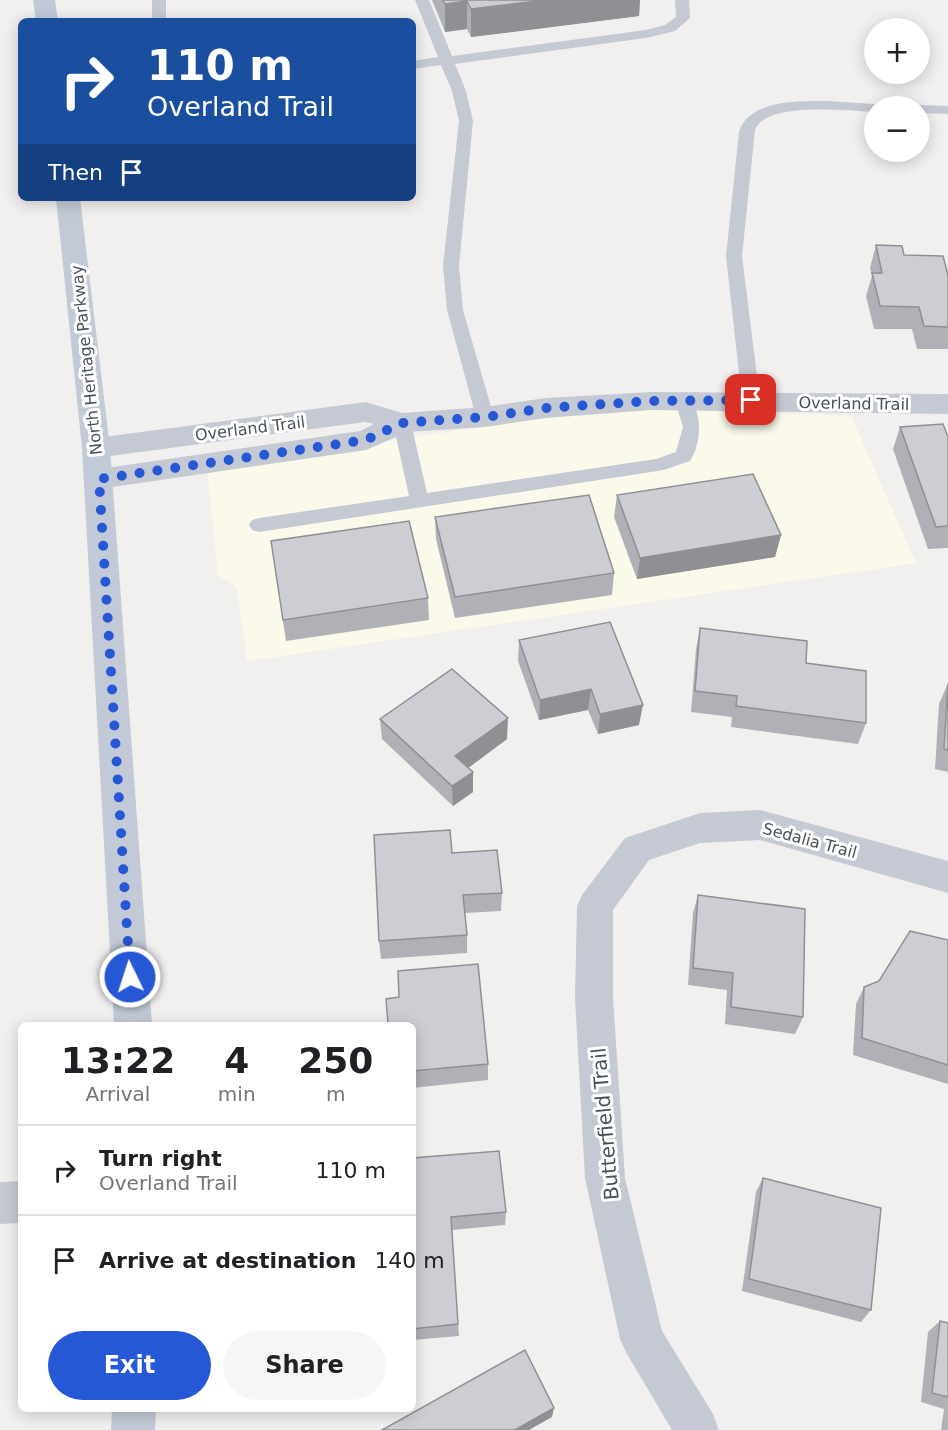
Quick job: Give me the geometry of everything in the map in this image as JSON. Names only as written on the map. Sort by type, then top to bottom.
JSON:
[{"type":"main road","points":[[44,0],[46,18]]},
{"type":"main road","name":"North Heritage Parkway","points":[[68,201],[99,479],[133,1022]]},
{"type":"main road","points":[[133,1430],[134,1412]]},
{"type":"street","name":"Overland Trail","points":[[96,448],[366,412],[402,423],[486,417],[546,408],[651,401],[751,400],[948,404]]},
{"type":"street","name":"Overland Trail","points":[[99,479],[366,440],[402,423]]},
{"type":"street","name":"Sedalia Trail","points":[[637,849],[700,828],[760,825],[948,877]]},
{"type":"street","name":"Butterfield Trail","points":[[637,849],[595,906],[594,998],[605,1178],[642,1339],[697,1430]]},
{"type":"street","points":[[0,1203],[18,1202]]},
{"type":"lane","points":[[159,0],[159,18]]},
{"type":"lane","points":[[422,0],[459,91],[466,121],[451,266],[452,288],[455,310],[486,417]]},
{"type":"lane","points":[[416,64],[646,34],[670,27],[683,18],[682,0]]},
{"type":"lane","points":[[751,400],[734,256],[746,135],[750,123],[760,116],[780,109],[806,106],[864,108]]},
{"type":"lane","points":[[930,109],[948,110]]},
{"type":"lane","points":[[259,525],[658,465],[684,456],[692,427],[684,401]]},
{"type":"lane","points":[[402,423],[420,501]]},
{"type":"shaded area","points":[[605,408],[851,416],[916,563],[247,661],[237,587],[218,575],[207,469]]},
{"type":"building","points":[[443,0],[545,0],[471,9],[467,1],[445,4]]},
{"type":"building","points":[[876,245],[902,246],[904,255],[943,256],[948,275],[948,327],[924,326],[919,307],[880,306],[872,273],[882,273]]},
{"type":"building","points":[[943,424],[948,437],[948,526],[936,527],[900,427]]},
{"type":"building","points":[[753,474],[781,535],[640,558],[617,495]]},
{"type":"building","points":[[589,495],[614,573],[455,597],[435,517]]},
{"type":"building","points":[[409,521],[428,598],[283,620],[271,541]]},
{"type":"building","points":[[610,622],[643,705],[600,714],[591,689],[540,700],[519,640]]},
{"type":"building","points":[[700,628],[807,641],[806,663],[866,671],[866,723],[736,706],[737,696],[695,691]]},
{"type":"building","points":[[452,669],[508,718],[455,756],[473,772],[452,786],[380,719]]},
{"type":"building","points":[[948,683],[948,750],[944,749]]},
{"type":"building","points":[[450,830],[452,853],[497,850],[502,893],[463,895],[467,935],[379,941],[374,835]]},
{"type":"building","points":[[698,895],[805,909],[803,1017],[731,1007],[733,973],[693,968]]},
{"type":"building","points":[[910,931],[948,940],[948,1065],[862,1038],[864,987],[879,981]]},
{"type":"building","points":[[478,964],[488,1064],[416,1071],[416,1022],[388,1022],[386,999],[399,997],[398,971]]},
{"type":"building","points":[[499,1151],[506,1212],[451,1217],[458,1324],[416,1329],[416,1158]]},
{"type":"building","points":[[763,1178],[881,1208],[871,1310],[749,1279]]},
{"type":"building","points":[[940,1321],[948,1323],[948,1397],[932,1393]]},
{"type":"building","points":[[525,1350],[554,1408],[515,1430],[382,1430]]},
{"type":"route","points":[[130,977],[99,479],[366,440],[402,423],[486,417],[546,408],[651,401],[751,400]]}]
